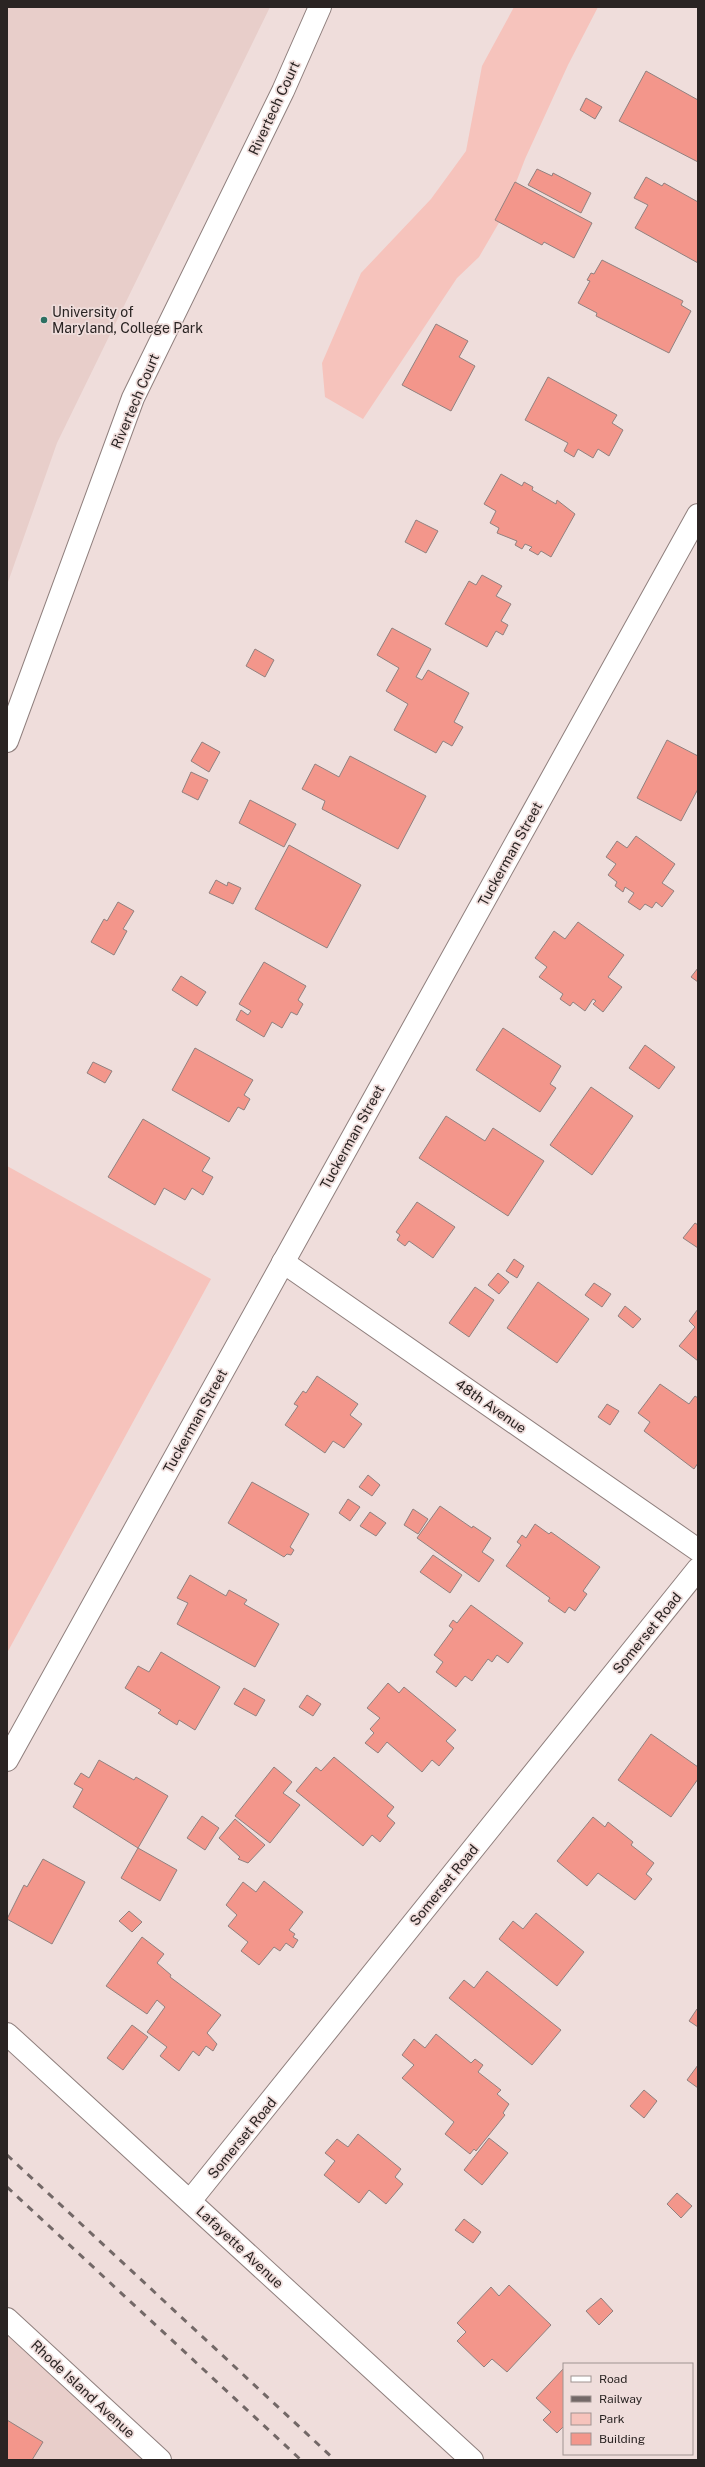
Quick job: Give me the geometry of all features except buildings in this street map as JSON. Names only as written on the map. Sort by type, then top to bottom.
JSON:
[{"type":"street","name":"Rivertech Court","points":[[7,741],[133,398],[283,91],[320,7]]},
{"type":"street","name":"Tuckerman Street","points":[[7,1760],[283,1262],[692,540],[698,515]]},
{"type":"street","name":"48th Avenue","points":[[283,1262],[698,1550]]},
{"type":"street","name":"Somerset Road","points":[[190,2202],[698,1569]]},
{"type":"street","name":"Lafayette Avenue","points":[[7,2034],[472,2460]]},
{"type":"street","name":"Rhode Island Avenue","points":[[7,2319],[160,2460]]},
{"type":"shaded area","points":[[7,7],[270,7],[57,443],[7,585]]},
{"type":"shaded area","points":[[7,2319],[160,2460],[7,2460]]},
{"type":"green space","points":[[514,7],[598,7],[568,65],[525,159],[504,214],[479,257],[457,278],[363,419],[325,397],[322,363],[361,273],[431,199],[466,151],[482,66]]},
{"type":"green space","points":[[7,1166],[211,1279],[7,1653]]},
{"type":"railway","points":[[7,2155],[335,2460]]},
{"type":"railway","points":[[7,2187],[301,2460]]},
{"type":"place","name":"University of Maryland, College Park","points":[[44,320]]}]
